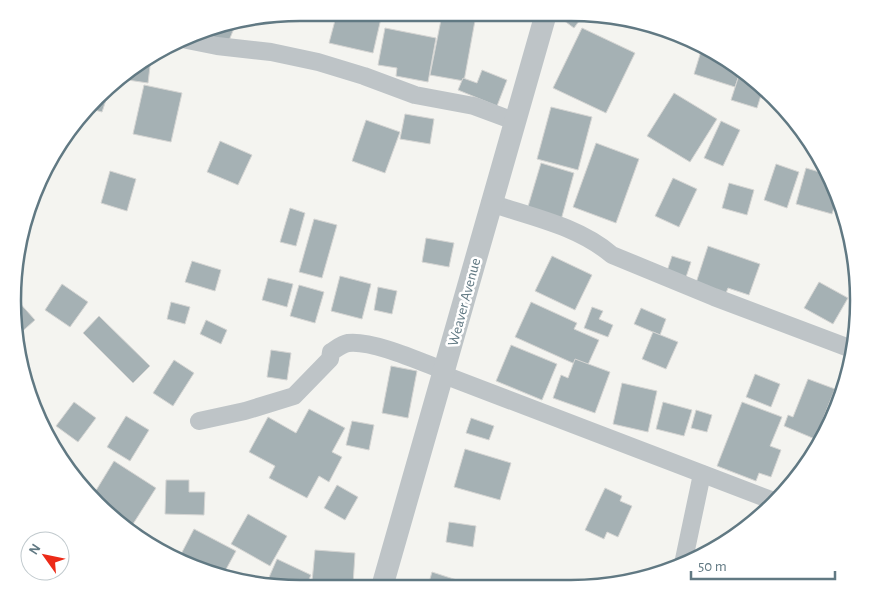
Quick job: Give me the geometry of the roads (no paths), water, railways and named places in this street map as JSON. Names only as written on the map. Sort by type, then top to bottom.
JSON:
[{"type":"street","name":"Weaver Avenue","points":[[384,580],[543,21]]},
{"type":"street","points":[[197,42],[271,52],[318,62],[416,95],[474,106],[514,121]]},
{"type":"street","points":[[490,204],[577,231],[599,244],[612,255],[714,297],[845,347]]},
{"type":"street","points":[[199,421],[245,411],[294,396],[330,359],[331,352],[346,343],[363,344],[390,351],[767,499]]},
{"type":"street","points":[[685,555],[702,474]]}]
